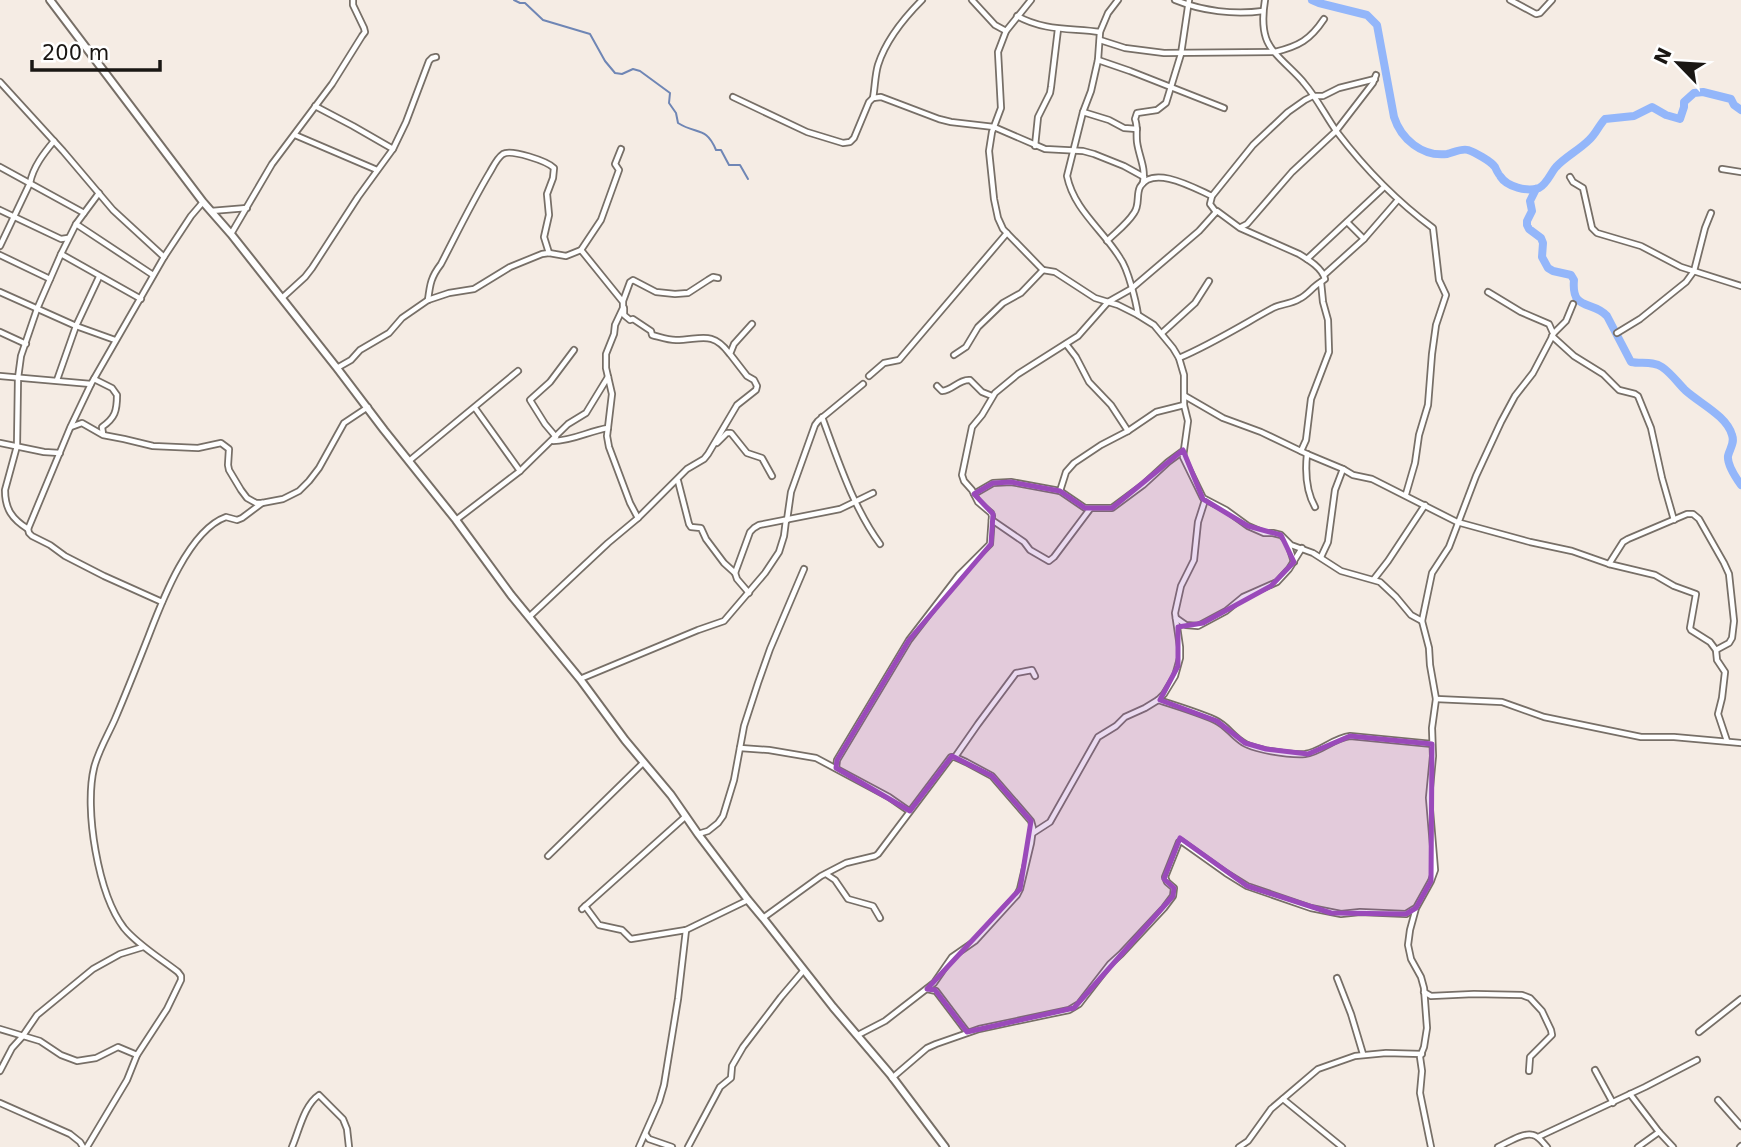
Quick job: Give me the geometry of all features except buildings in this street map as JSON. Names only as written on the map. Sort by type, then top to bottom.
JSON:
[{"type":"street","points":[[50,0],[203,202],[368,407],[456,520],[476,550],[671,795],[748,900],[892,1077],[945,1147]]},
{"type":"street","points":[[231,234],[272,164],[332,84],[365,32],[353,0]]},
{"type":"street","points":[[733,97],[807,132],[843,143],[850,142],[873,98],[877,67],[883,54],[899,26],[922,0]]},
{"type":"street","points":[[972,0],[995,25],[1006,31]]},
{"type":"street","points":[[1021,0],[1029,2],[1006,31],[998,52],[1002,108],[990,137],[989,151],[994,199],[1000,223],[1043,270],[1055,272],[1095,298],[1138,314],[1162,333],[1179,358],[1184,375],[1184,405],[1188,429],[1183,450],[1185,463],[1205,499],[1248,526],[1264,533],[1277,533],[1294,547],[1321,557],[1340,571],[1380,582],[1411,615],[1422,621]]},
{"type":"street","points":[[1118,0],[1108,13],[1100,32],[1098,60],[1091,91],[1067,176],[1068,184],[1081,208],[1122,261],[1138,314]]},
{"type":"street","points":[[1175,0],[1233,12],[1263,11]]},
{"type":"street","points":[[1265,0],[1263,11],[1266,39],[1275,52],[1306,85],[1336,131],[1384,188],[1433,228],[1439,280],[1446,295],[1436,325],[1428,405],[1420,428],[1415,463],[1406,494]]},
{"type":"street","points":[[1510,0],[1536,14],[1544,10],[1552,0]]},
{"type":"street","points":[[1107,241],[1137,209],[1143,180],[1143,161],[1137,144],[1135,119],[1137,113],[1162,107],[1166,103],[1181,54],[1189,3]]},
{"type":"street","points":[[1017,16],[1037,26],[1100,32]]},
{"type":"street","points":[[1100,40],[1135,50],[1181,54],[1275,52],[1292,48],[1306,40],[1324,19]]},
{"type":"street","points":[[1035,146],[1038,117],[1051,87],[1058,29]]},
{"type":"street","points":[[281,299],[312,268],[393,149],[429,61],[436,57]]},
{"type":"street","points":[[1098,60],[1224,108]]},
{"type":"street","points":[[1240,228],[1247,224],[1292,172],[1336,131],[1376,77],[1313,96],[1288,112],[1243,155],[1212,196],[1210,204],[1216,212],[1240,228],[1307,259],[1324,275]]},
{"type":"street","points":[[0,82],[113,210],[164,257]]},
{"type":"street","points":[[873,98],[891,100],[951,122],[994,127],[1035,146],[1083,151],[1113,162],[1143,180],[1176,179],[1212,196]]},
{"type":"street","points":[[315,106],[393,149]]},
{"type":"street","points":[[1083,112],[1110,120],[1124,128],[1137,129]]},
{"type":"street","points":[[295,135],[377,170]]},
{"type":"street","points":[[0,246],[32,174],[54,141]]},
{"type":"street","points":[[337,368],[389,333],[402,318],[428,300],[474,289],[510,267],[549,253],[566,256],[581,250],[606,210],[618,176],[619,170],[615,164],[621,149]]},
{"type":"street","points":[[428,300],[433,274],[441,264],[479,190],[503,154],[509,152],[521,155],[554,168],[547,194],[549,215],[544,237],[549,253]]},
{"type":"street","points":[[0,167],[84,213]]},
{"type":"street","points":[[1722,169],[1741,172]]},
{"type":"street","points":[[1570,177],[1573,183],[1584,188],[1592,228],[1597,233],[1641,246],[1681,267],[1741,286]]},
{"type":"street","points":[[1307,259],[1384,188]]},
{"type":"street","points":[[99,193],[76,224],[61,254],[37,309],[21,356],[17,446],[3,488],[10,514],[28,529],[32,536],[104,576],[162,602]]},
{"type":"street","points":[[1179,358],[1210,344],[1274,307],[1303,298],[1364,239],[1397,201]]},
{"type":"street","points":[[28,529],[70,428],[93,381],[164,257],[203,202]]},
{"type":"street","points":[[211,211],[247,208]]},
{"type":"street","points":[[0,210],[61,239],[69,238]]},
{"type":"street","points":[[836,768],[837,761],[904,646],[959,575],[989,546],[991,513],[979,504],[964,481],[962,468],[972,427],[993,396],[1018,374],[1081,334],[1108,302],[1131,289],[1199,231],[1216,212]]},
{"type":"street","points":[[1617,333],[1640,319],[1686,282],[1694,271],[1711,213]]},
{"type":"street","points":[[1346,222],[1364,239]]},
{"type":"street","points":[[76,224],[153,275]]},
{"type":"street","points":[[869,376],[884,363],[899,360],[1007,233]]},
{"type":"street","points":[[581,250],[623,305],[624,315],[630,320],[633,319],[652,335],[675,340],[711,338],[722,345],[747,376],[754,380],[757,388],[754,393],[737,405],[712,448]]},
{"type":"street","points":[[61,254],[141,299]]},
{"type":"street","points":[[0,255],[50,279]]},
{"type":"street","points":[[954,355],[966,346],[978,327],[1003,303],[1021,293],[1043,270]]},
{"type":"street","points":[[57,380],[76,326],[99,277]]},
{"type":"street","points":[[638,518],[609,447],[608,428],[612,398],[606,354],[615,325],[633,280],[656,292],[675,294],[690,292],[713,277],[718,278]]},
{"type":"street","points":[[1162,333],[1195,303],[1209,281]]},
{"type":"street","points":[[1315,507],[1308,489],[1304,453],[1311,399],[1329,352],[1328,320],[1321,282]]},
{"type":"street","points":[[0,292],[76,326],[115,340]]},
{"type":"street","points":[[1488,292],[1521,312],[1549,324],[1553,328],[1553,335],[1574,356],[1603,374],[1619,390],[1637,396],[1651,428],[1674,520]]},
{"type":"street","points":[[1431,1147],[1420,1093],[1420,1057],[1427,1028],[1424,992],[1421,977],[1408,951],[1416,908],[1434,870],[1429,798],[1436,699],[1429,648],[1422,621],[1432,573],[1445,554],[1501,422],[1515,396],[1533,373],[1553,335],[1566,321],[1573,304]]},
{"type":"street","points":[[730,354],[734,344],[752,324]]},
{"type":"street","points":[[0,332],[26,344]]},
{"type":"street","points":[[1066,344],[1089,382],[1111,405],[1128,431]]},
{"type":"street","points":[[554,439],[530,400],[550,382],[574,350]]},
{"type":"street","points":[[409,461],[518,371]]},
{"type":"street","points":[[0,376],[93,381],[112,388],[117,396],[115,413],[114,418],[102,427],[103,435]]},
{"type":"street","points":[[456,520],[520,471],[568,424],[586,413],[608,377]]},
{"type":"street","points":[[937,386],[942,391],[970,380],[982,392],[993,396]]},
{"type":"street","points":[[580,679],[724,621],[765,573],[779,552],[791,492],[815,425],[863,384]]},
{"type":"street","points":[[1185,396],[1223,418],[1261,432],[1353,475],[1372,479],[1406,494],[1457,522],[1655,575],[1696,594],[1691,630],[1705,638],[1716,650],[1717,660],[1725,675],[1718,714],[1727,741]]},
{"type":"street","points":[[1060,491],[1066,472],[1073,463],[1156,412],[1184,405]]},
{"type":"street","points":[[70,428],[82,423],[103,435],[153,446],[198,448],[221,443],[229,449],[229,470],[241,490],[252,501],[262,503],[291,496],[304,486],[320,468],[344,423],[368,407]]},
{"type":"street","points":[[475,408],[520,471]]},
{"type":"street","points":[[822,417],[856,502],[880,544]]},
{"type":"street","points":[[554,439],[565,440],[608,428]]},
{"type":"street","points":[[529,617],[638,518],[687,469],[704,458],[727,433],[730,433],[747,453],[762,458],[772,476]]},
{"type":"street","points":[[0,443],[60,453]]},
{"type":"street","points":[[974,494],[998,482],[1023,483],[1060,491],[1090,509],[1112,508],[1183,450]]},
{"type":"street","points":[[1321,557],[1328,542],[1335,491],[1343,469]]},
{"type":"street","points":[[678,480],[689,524],[691,527],[701,528],[724,563],[736,573]]},
{"type":"street","points":[[749,593],[737,579],[736,573],[750,532],[754,528],[841,509],[873,493]]},
{"type":"street","points":[[1032,833],[1050,822],[1098,737],[1125,717],[1158,700],[1170,685],[1180,658],[1176,617],[1181,586],[1194,561],[1198,523],[1205,499]]},
{"type":"street","points":[[0,1103],[70,1134],[85,1147],[127,1080],[137,1055],[167,1009],[181,980],[178,972],[123,926],[106,893],[94,837],[91,791],[93,771],[181,562],[206,531],[222,518],[237,520],[262,503]]},
{"type":"street","points":[[1374,579],[1425,505]]},
{"type":"street","points":[[992,520],[1024,542],[1030,551],[1049,561],[1090,509]]},
{"type":"street","points":[[1609,564],[1623,542],[1628,539],[1691,513],[1699,519],[1729,574],[1733,632],[1729,643],[1716,650]]},
{"type":"street","points":[[1455,530],[1466,525]]},
{"type":"street","points":[[1288,542],[1294,562]]},
{"type":"street","points":[[1176,617],[1186,625],[1198,626],[1226,611],[1242,597],[1271,586],[1284,576],[1302,548]]},
{"type":"street","points":[[698,834],[708,831],[723,816],[734,780],[744,726],[769,649],[804,569]]},
{"type":"street","points":[[1179,635],[1192,626]]},
{"type":"street","points":[[956,757],[1016,673],[1032,670],[1035,676]]},
{"type":"street","points":[[1436,699],[1502,702],[1552,719],[1641,737],[1741,743]]},
{"type":"street","points":[[1158,700],[1217,721],[1238,739],[1266,749],[1308,754],[1336,739],[1350,736],[1432,744]]},
{"type":"street","points":[[740,748],[816,758],[890,797],[910,811]]},
{"type":"street","points":[[763,918],[825,874],[846,863],[875,856],[951,757],[956,757],[992,776],[1031,821],[1032,833],[1022,884],[1017,895],[975,941],[952,957],[940,977],[927,989],[885,1021],[858,1035]]},
{"type":"street","points":[[548,856],[643,763]]},
{"type":"street","points":[[685,816],[583,908],[599,925],[622,930],[631,939],[687,930],[748,900]]},
{"type":"street","points":[[892,1077],[927,1048],[967,1032],[1069,1010],[1079,1004],[1110,964],[1173,896],[1174,888],[1167,883],[1165,877],[1181,841],[1247,886],[1311,908],[1341,914],[1406,914],[1416,908]]},
{"type":"street","points":[[825,874],[835,880],[848,899],[873,906],[880,918]]},
{"type":"street","points":[[639,1147],[664,1085],[687,930]]},
{"type":"street","points":[[0,1071],[12,1048],[23,1037],[37,1015],[93,969],[120,954],[144,946]]},
{"type":"street","points":[[688,1147],[722,1084],[731,1077],[732,1066],[743,1047],[804,970]]},
{"type":"street","points":[[1337,978],[1363,1054]]},
{"type":"street","points":[[927,989],[936,991],[967,1032]]},
{"type":"street","points":[[1424,992],[1431,996]]},
{"type":"street","points":[[1424,1000],[1431,996],[1474,994],[1522,995],[1530,998],[1542,1011],[1552,1035],[1530,1057],[1529,1071]]},
{"type":"street","points":[[1699,1031],[1741,999]]},
{"type":"street","points":[[0,1029],[40,1041],[61,1055],[77,1061],[96,1059],[118,1047],[137,1055]]},
{"type":"street","points":[[1239,1147],[1248,1141],[1271,1109],[1318,1069],[1363,1054],[1422,1054]]},
{"type":"street","points":[[1538,1137],[1697,1060]]},
{"type":"street","points":[[1595,1070],[1612,1103]]},
{"type":"street","points":[[1630,1094],[1673,1147]]},
{"type":"street","points":[[292,1147],[313,1100],[319,1095],[343,1119],[348,1129],[349,1147]]},
{"type":"street","points":[[1283,1099],[1342,1147]]},
{"type":"street","points":[[1718,1100],[1741,1126]]},
{"type":"street","points":[[1638,1147],[1659,1132]]},
{"type":"street","points":[[645,1134],[649,1139],[672,1147]]},
{"type":"street","points":[[1498,1147],[1532,1134],[1547,1147]]},
{"type":"highlighted area","points":[[1183,450],[1203,499],[1248,526],[1281,535],[1294,562],[1271,586],[1203,623],[1178,627],[1178,666],[1160,700],[1217,721],[1245,743],[1266,749],[1308,754],[1350,736],[1432,744],[1431,881],[1416,908],[1406,914],[1331,913],[1247,886],[1180,838],[1164,879],[1174,888],[1173,896],[1074,1008],[967,1032],[935,990],[927,989],[1020,889],[1031,821],[992,776],[952,756],[910,811],[836,768],[837,760],[909,640],[991,544],[993,514],[974,494],[993,483],[1011,482],[1060,491],[1085,508],[1112,508]]},
{"type":"waterway","points":[[514,0],[525,3],[543,20],[590,34],[615,73],[622,74],[633,69],[640,71],[670,93],[669,103],[676,113],[678,123],[709,137],[716,150],[721,150],[729,165],[740,165],[748,179]]},
{"type":"waterway","points":[[1312,0],[1367,15],[1377,25],[1394,117],[1407,139],[1429,153],[1471,151],[1490,162],[1503,180],[1518,188],[1534,189],[1542,186],[1560,163],[1591,138],[1605,119],[1634,116],[1652,107],[1680,119],[1684,102],[1694,93],[1703,92],[1731,99],[1741,110]]},
{"type":"waterway","points":[[1536,189],[1530,201],[1532,211],[1527,225],[1541,238],[1542,257],[1548,268],[1571,275],[1576,297],[1607,316],[1631,362],[1651,363],[1662,367],[1685,390],[1725,422],[1733,438],[1729,463],[1741,485]]}]
